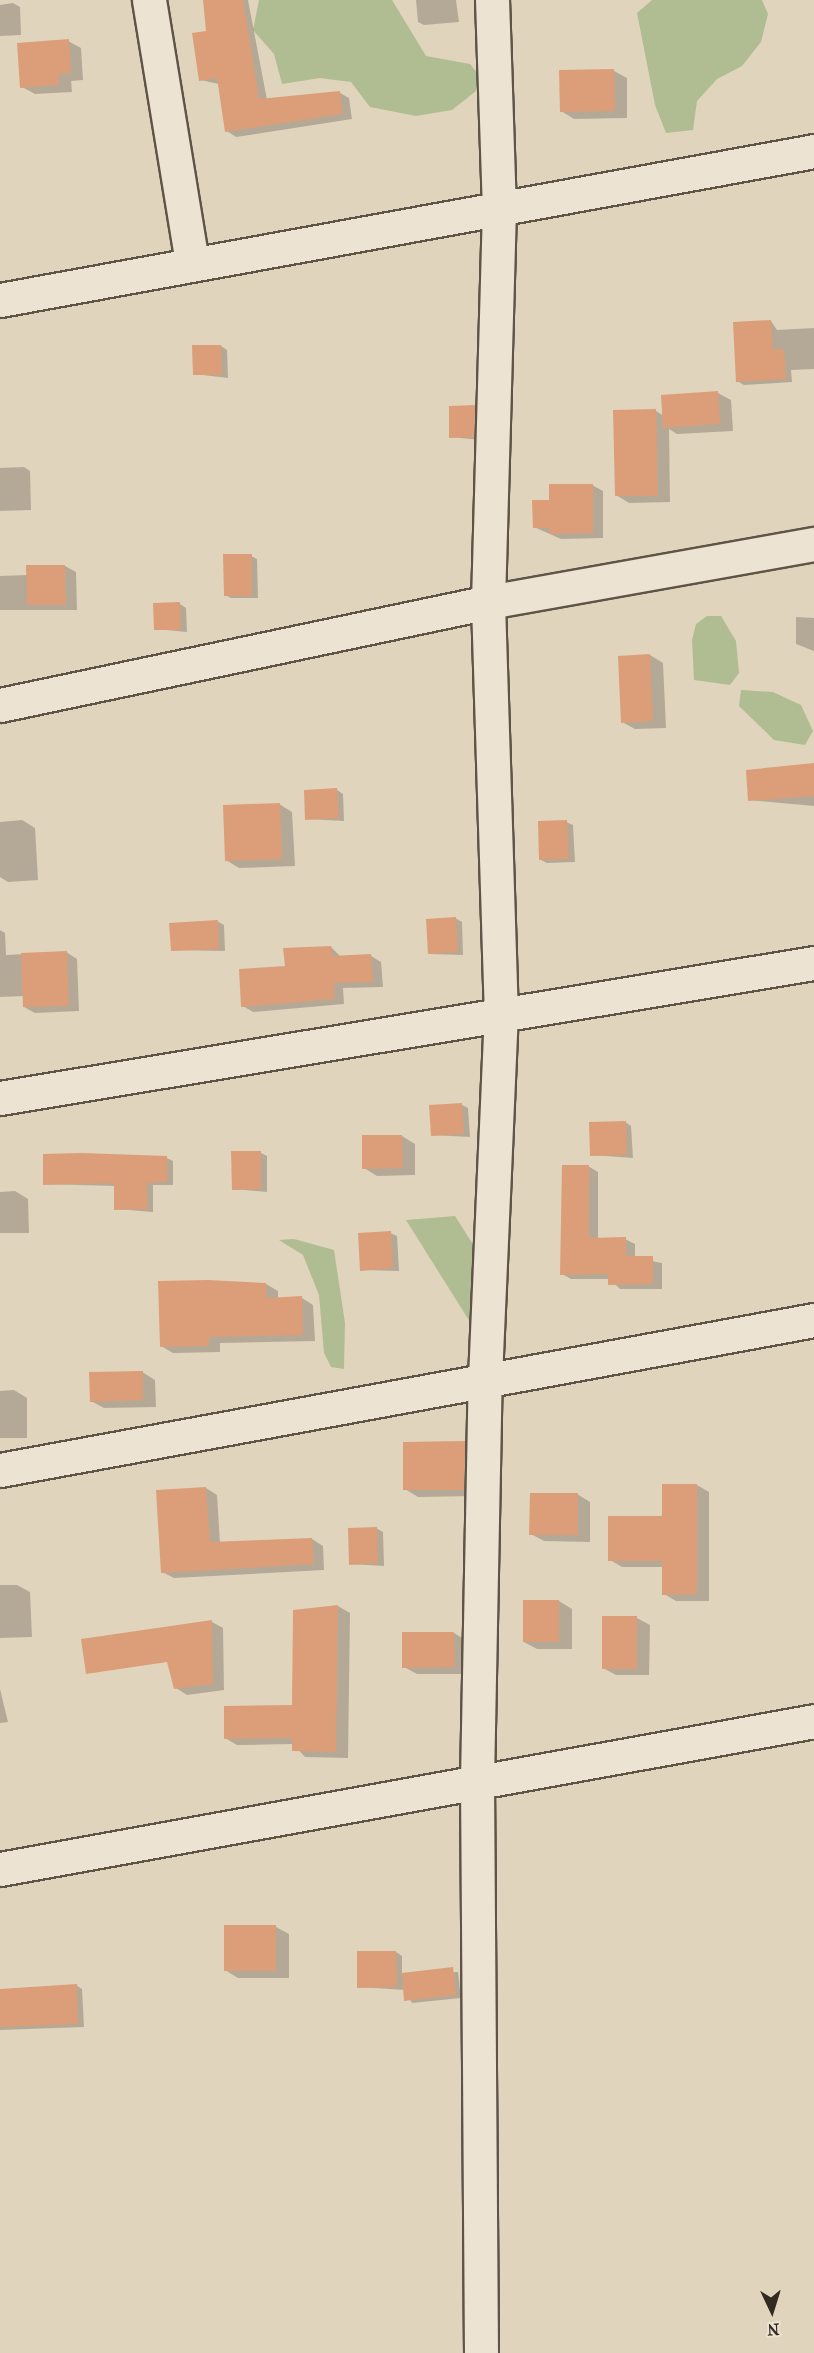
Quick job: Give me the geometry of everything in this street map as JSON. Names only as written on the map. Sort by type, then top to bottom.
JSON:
[{"type":"street","points":[[149,0],[192,264]]},
{"type":"street","points":[[482,2353],[477,1781],[485,1378],[501,1017],[488,602],[499,210],[492,0]]},
{"type":"street","points":[[0,300],[814,151]]},
{"type":"street","points":[[0,705],[488,602],[814,544]]},
{"type":"street","points":[[0,1098],[501,1017],[814,963]]},
{"type":"street","points":[[0,1470],[485,1378],[814,1320]]},
{"type":"street","points":[[0,1869],[814,1721]]},
{"type":"green space","points":[[259,0],[392,0],[426,56],[470,64],[479,75],[476,91],[452,110],[416,116],[370,107],[351,82],[320,78],[282,84],[274,54],[253,30]]},
{"type":"green space","points":[[652,0],[762,0],[768,14],[761,42],[742,66],[717,79],[697,101],[693,130],[666,133],[655,105],[637,13]]},
{"type":"green space","points":[[707,616],[721,616],[736,641],[739,673],[730,685],[694,680],[692,640],[696,624]]},
{"type":"green space","points":[[741,690],[773,692],[801,705],[813,731],[805,745],[774,740],[739,706]]},
{"type":"green space","points":[[455,1216],[488,1268],[470,1322],[406,1220]]},
{"type":"green space","points":[[294,1239],[334,1250],[345,1323],[344,1369],[331,1367],[324,1353],[319,1295],[303,1255],[279,1240]]},
{"type":"building","points":[[203,0],[243,0],[259,99],[340,91],[343,114],[225,132],[217,78],[199,81],[192,33],[206,31]]},
{"type":"building","points":[[69,39],[71,73],[59,74],[59,85],[20,88],[17,43]]},
{"type":"building","points":[[614,69],[615,111],[560,112],[559,70]]},
{"type":"building","points":[[771,320],[773,350],[784,349],[786,379],[736,382],[733,322]]},
{"type":"building","points":[[192,345],[221,345],[222,375],[193,375]]},
{"type":"building","points":[[718,391],[720,424],[663,428],[661,395]]},
{"type":"building","points":[[475,405],[474,437],[449,438],[449,406]]},
{"type":"building","points":[[656,409],[658,496],[615,496],[613,410]]},
{"type":"building","points":[[549,484],[593,484],[593,533],[549,534],[549,528],[533,528],[532,500],[549,500]]},
{"type":"building","points":[[223,554],[252,554],[252,596],[224,596]]},
{"type":"building","points":[[26,565],[65,565],[66,605],[27,605]]},
{"type":"building","points":[[180,602],[181,630],[154,630],[153,603]]},
{"type":"building","points":[[650,654],[653,721],[621,723],[618,656]]},
{"type":"building","points":[[814,763],[814,796],[748,801],[746,770]]},
{"type":"building","points":[[337,788],[339,818],[305,820],[304,790]]},
{"type":"building","points":[[280,803],[282,859],[225,861],[223,805]]},
{"type":"building","points":[[567,820],[569,859],[539,860],[538,821]]},
{"type":"building","points":[[456,917],[458,952],[428,954],[426,919]]},
{"type":"building","points":[[218,920],[219,949],[171,951],[169,923]]},
{"type":"building","points":[[331,946],[332,956],[371,954],[373,982],[334,983],[335,999],[241,1007],[239,969],[285,966],[283,948]]},
{"type":"building","points":[[67,951],[69,1006],[23,1007],[21,953]]},
{"type":"building","points":[[462,1103],[464,1134],[431,1136],[429,1105]]},
{"type":"building","points":[[626,1121],[627,1155],[590,1156],[589,1122]]},
{"type":"building","points":[[362,1135],[402,1135],[403,1168],[362,1169]]},
{"type":"building","points":[[231,1151],[261,1151],[261,1189],[232,1190]]},
{"type":"building","points":[[43,1154],[167,1156],[167,1182],[147,1183],[148,1209],[114,1210],[114,1183],[43,1185]]},
{"type":"building","points":[[562,1165],[589,1165],[589,1238],[626,1237],[626,1256],[653,1256],[653,1284],[608,1285],[608,1274],[560,1275]]},
{"type":"building","points":[[391,1231],[393,1268],[360,1271],[358,1233]]},
{"type":"building","points":[[208,1280],[266,1283],[267,1298],[302,1296],[303,1335],[209,1337],[209,1346],[160,1347],[158,1281]]},
{"type":"building","points":[[143,1371],[143,1400],[90,1402],[89,1372]]},
{"type":"building","points":[[465,1441],[464,1490],[403,1490],[403,1442]]},
{"type":"building","points":[[662,1484],[697,1484],[697,1594],[662,1595],[662,1561],[608,1561],[608,1516],[662,1516]]},
{"type":"building","points":[[206,1487],[210,1542],[312,1538],[314,1564],[161,1573],[156,1490]]},
{"type":"building","points":[[530,1493],[578,1493],[578,1535],[529,1535]]},
{"type":"building","points":[[377,1527],[378,1563],[349,1565],[348,1528]]},
{"type":"building","points":[[523,1600],[559,1600],[559,1642],[523,1642]]},
{"type":"building","points":[[338,1605],[336,1752],[292,1751],[292,1738],[224,1739],[224,1706],[292,1705],[293,1610]]},
{"type":"building","points":[[602,1616],[637,1616],[637,1669],[602,1669]]},
{"type":"building","points":[[212,1620],[213,1684],[174,1689],[167,1662],[86,1674],[81,1639]]},
{"type":"building","points":[[402,1632],[454,1632],[455,1667],[402,1668]]},
{"type":"building","points":[[224,1925],[276,1925],[276,1971],[224,1971]]},
{"type":"building","points":[[357,1951],[396,1951],[397,1987],[357,1988]]},
{"type":"building","points":[[453,1967],[456,1995],[404,2001],[402,1973]]},
{"type":"building","points":[[77,1984],[78,2024],[0,2027],[0,1989]]}]
